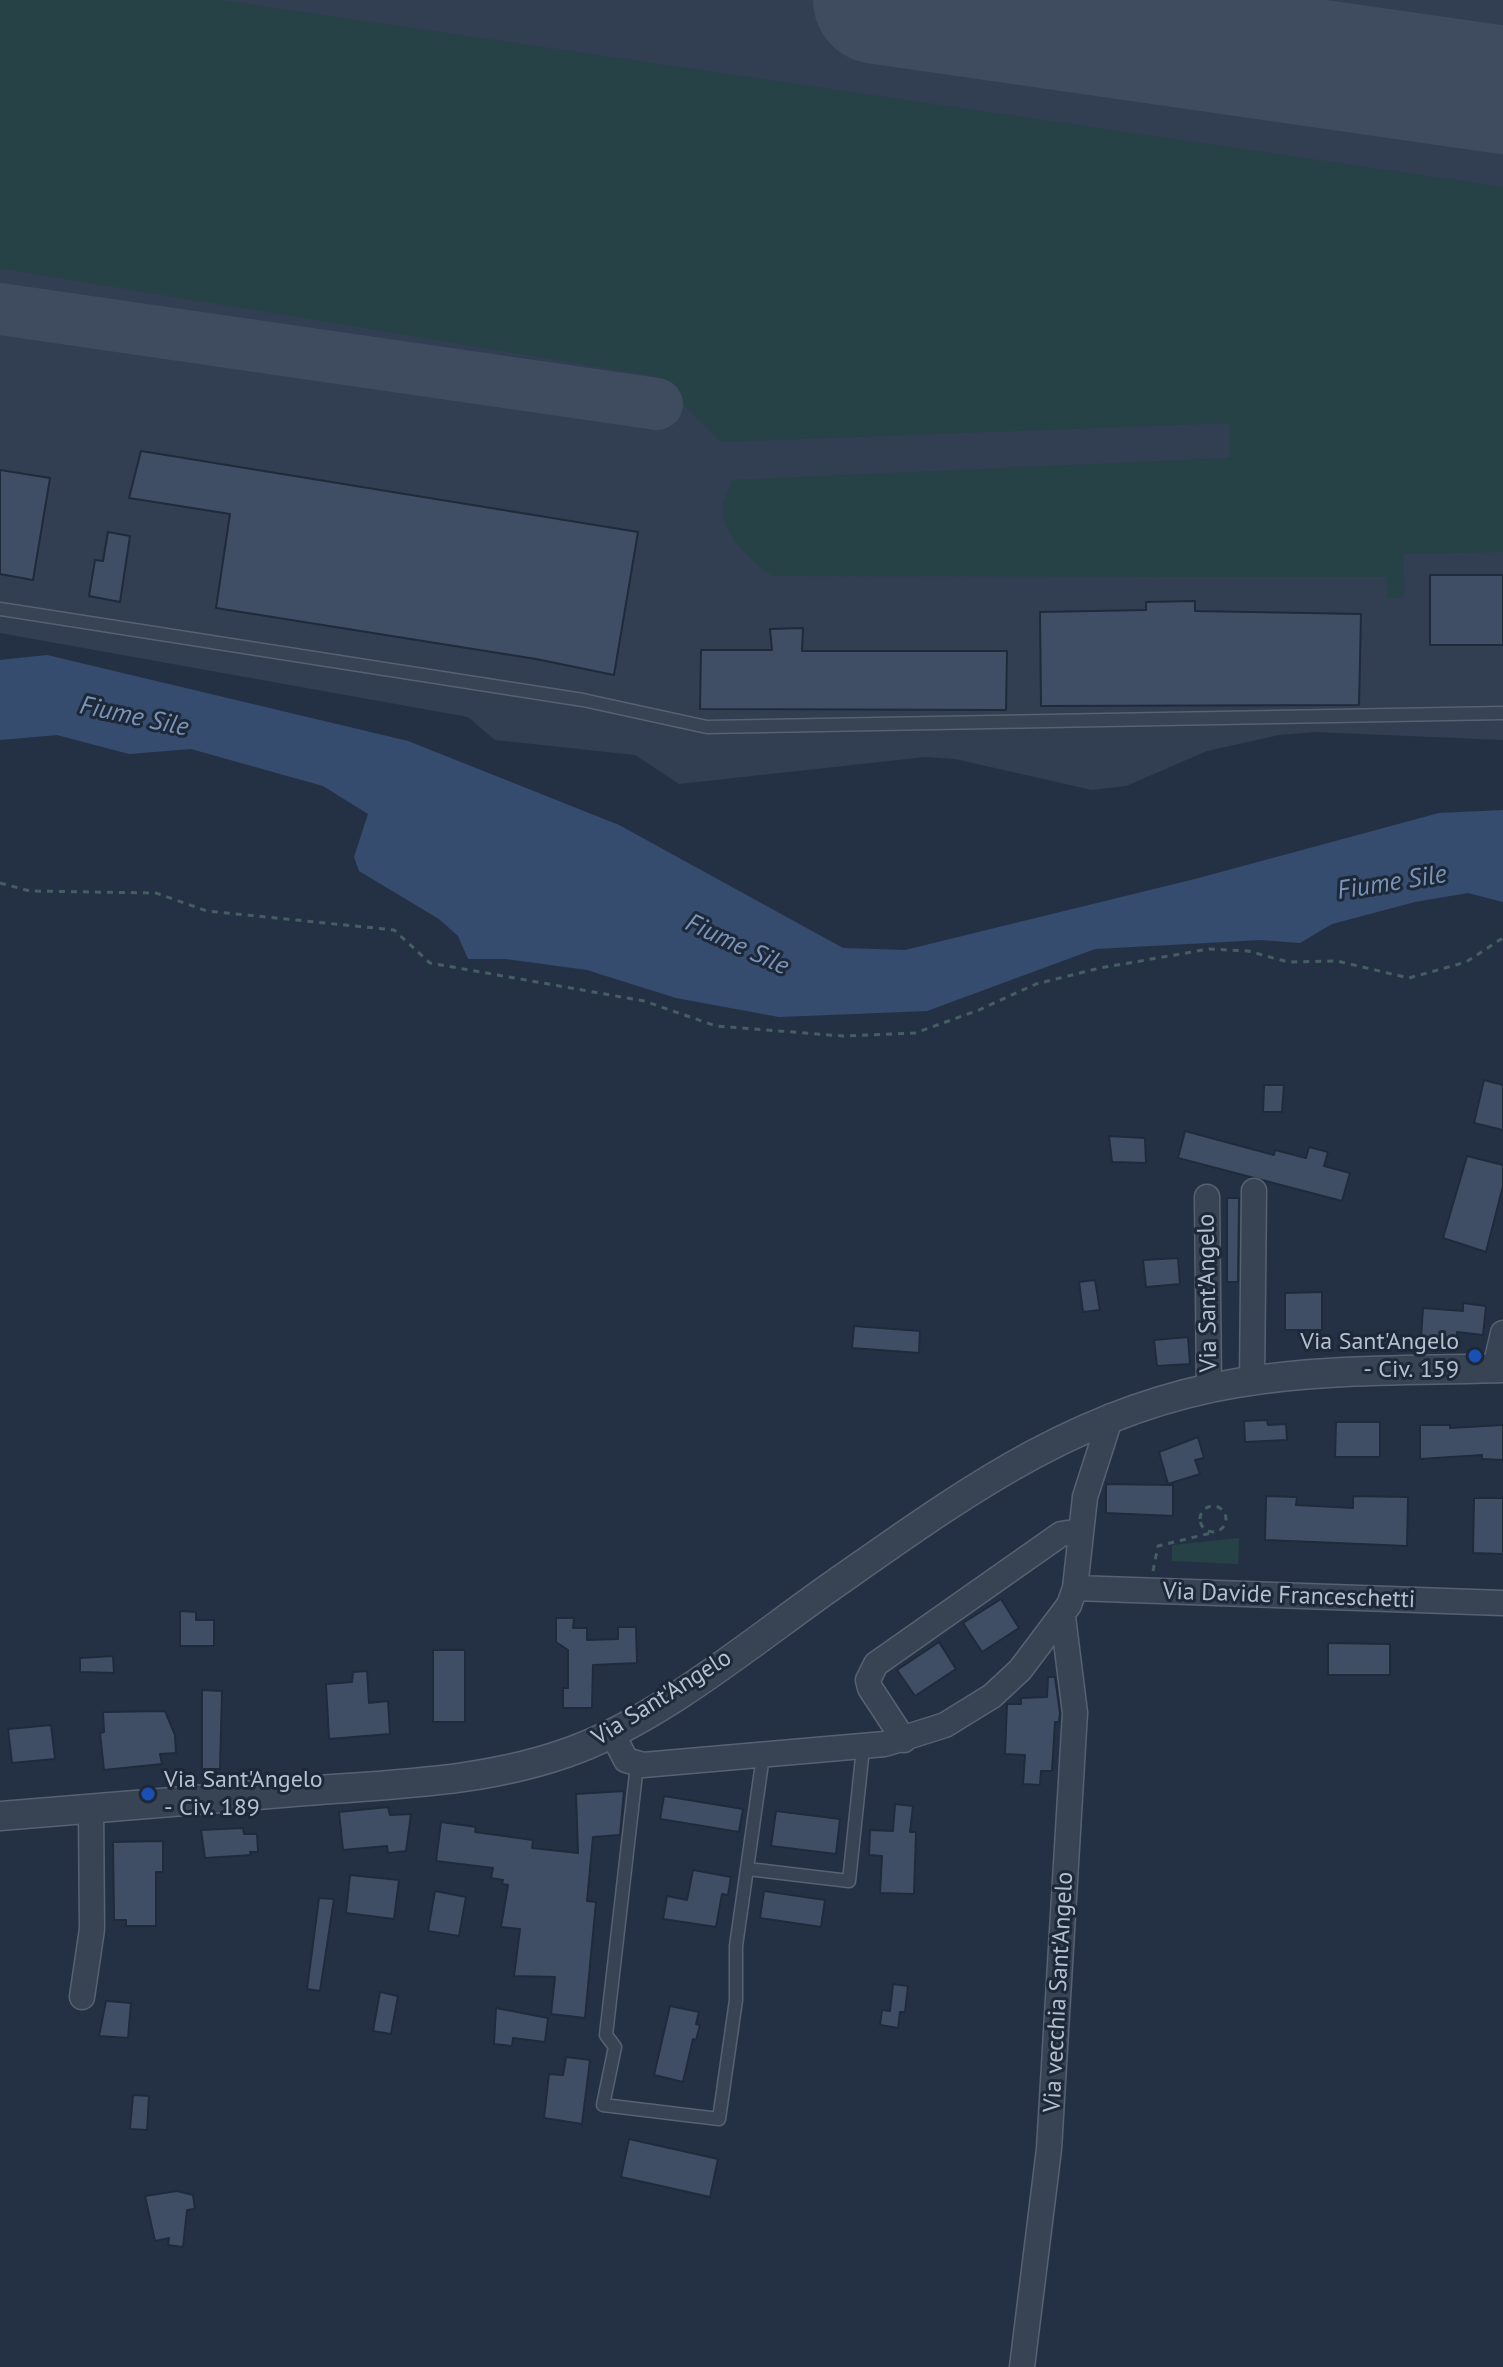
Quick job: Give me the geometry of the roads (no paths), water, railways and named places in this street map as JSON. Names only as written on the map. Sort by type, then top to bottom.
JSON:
[{"type":"street","name":"Via Sant'Angelo","points":[[1252,1380],[1254,1191]]},
{"type":"street","name":"Via Sant'Angelo","points":[[1207,1197],[1209,1388]]},
{"type":"street","points":[[1499,1368],[1503,1333]]},
{"type":"street","name":"Via Sant'Angelo","points":[[0,1816],[481,1775],[538,1762],[612,1733],[708,1673],[982,1482],[1032,1453],[1111,1416],[1209,1388],[1252,1380],[1499,1368]]},
{"type":"street","name":"Via vecchia Sant'Angelo","points":[[637,1765],[863,1748],[904,1740],[945,1725],[992,1696],[1020,1670],[1063,1617],[1075,1588],[1089,1484],[1111,1416]]},
{"type":"street","points":[[904,1740],[870,1688],[868,1680],[876,1664],[1061,1534],[1081,1531]]},
{"type":"street","name":"Via Davide Franceschetti","points":[[1075,1588],[1503,1603]]},
{"type":"street","name":"Via vecchia Sant'Angelo","points":[[1022,2367],[1049,2149],[1075,1713],[1063,1617]]},
{"type":"street","points":[[612,1733],[626,1760],[637,1765]]},
{"type":"street","points":[[82,1997],[92,1929],[91,1808]]},
{"type":"lane","points":[[0,609],[583,700],[707,727],[1503,713]]},
{"type":"lane","points":[[748,1869],[849,1881],[863,1748]]},
{"type":"lane","points":[[637,1765],[606,2035],[615,2047],[603,2105],[719,2119],[736,2000],[736,1946],[763,1756]]},
{"type":"water","name":"Fiume Sile","points":[[47,655],[408,741],[619,825],[843,948],[905,950],[1195,879],[1439,813],[1503,810],[1503,902],[1468,893],[1415,902],[1332,924],[1300,943],[1261,940],[1095,949],[927,1011],[779,1017],[676,998],[587,970],[506,959],[468,959],[458,936],[439,919],[359,871],[354,857],[368,814],[323,786],[191,749],[129,754],[57,735],[0,740],[0,660]]},
{"type":"place","name":"Via Sant'Angelo - Civ. 159","points":[[1475,1356]]},
{"type":"place","name":"Via Sant'Angelo - Civ. 189","points":[[148,1794]]}]
